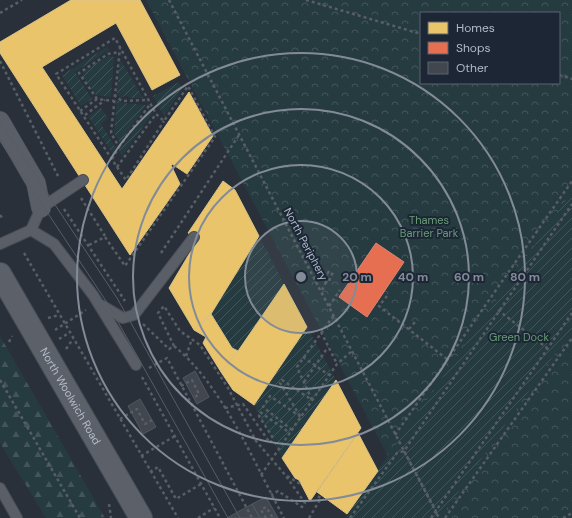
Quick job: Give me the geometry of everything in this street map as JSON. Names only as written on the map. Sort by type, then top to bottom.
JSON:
[{"type":"main road","name":"North Woolwich Road","points":[[0,274],[141,518]]},
{"type":"street","points":[[0,121],[48,203]]},
{"type":"lane","points":[[0,244],[31,230],[48,203],[83,180]]},
{"type":"lane","points":[[31,230],[54,244],[98,303],[138,369]]},
{"type":"lane","points":[[98,303],[123,318],[134,315],[194,237]]},
{"type":"lane","points":[[0,488],[17,518]]},
{"type":"path","points":[[0,13],[22,0]]},
{"type":"path","name":"North Periphery","points":[[169,0],[439,518]]},
{"type":"path","points":[[306,0],[420,34]]},
{"type":"path","points":[[74,186],[105,237],[125,266],[215,137],[188,86],[126,180],[56,74],[115,38],[156,114],[164,121]]},
{"type":"path","points":[[119,147],[111,132],[120,47]]},
{"type":"path","points":[[97,99],[79,73],[108,54],[119,52]]},
{"type":"path","points":[[0,61],[59,176],[48,203],[89,245],[134,315],[169,349],[174,346]]},
{"type":"path","points":[[560,75],[572,79]]},
{"type":"path","points":[[114,95],[122,101],[148,100]]},
{"type":"path","points":[[80,110],[97,99],[114,101]]},
{"type":"path","points":[[85,115],[106,100]]},
{"type":"path","points":[[112,159],[151,103]]},
{"type":"path","points":[[118,167],[156,114]]},
{"type":"path","points":[[159,256],[239,135]]},
{"type":"path","points":[[395,435],[572,181]]},
{"type":"path","points":[[350,518],[397,453],[404,451],[498,310],[572,204]]},
{"type":"path","points":[[0,214],[3,220]]},
{"type":"path","points":[[89,245],[105,237]]},
{"type":"path","points":[[24,253],[69,333],[178,518]]},
{"type":"path","points":[[322,291],[326,282],[324,281],[329,271]]},
{"type":"path","points":[[326,282],[328,283],[333,272]]},
{"type":"path","points":[[329,306],[340,290]]},
{"type":"path","points":[[387,296],[380,306],[448,360]]},
{"type":"path","points":[[54,330],[98,303]]},
{"type":"path","points":[[272,494],[278,491],[302,507],[305,503],[286,476],[256,441],[238,405],[200,345],[180,331],[164,306],[158,312],[174,346],[186,356],[231,415],[284,518]]},
{"type":"path","points":[[498,310],[548,348]]},
{"type":"path","points":[[431,518],[572,313]]},
{"type":"path","points":[[48,318],[59,315]]},
{"type":"path","points":[[313,400],[297,367],[334,315]]},
{"type":"path","points":[[409,329],[415,322]]},
{"type":"path","points":[[321,332],[337,364]]},
{"type":"path","points":[[60,338],[69,333]]},
{"type":"path","points":[[9,342],[12,337]]},
{"type":"path","points":[[445,518],[572,338]]},
{"type":"path","points":[[67,348],[73,339]]},
{"type":"path","points":[[186,356],[192,339]]},
{"type":"path","points":[[304,382],[328,346]]},
{"type":"path","points":[[261,475],[337,364],[352,351]]},
{"type":"path","points":[[303,357],[329,375]]},
{"type":"path","points":[[220,518],[138,369],[167,358],[252,518]]},
{"type":"path","points":[[0,380],[80,518]]},
{"type":"path","points":[[181,386],[192,380],[199,394],[194,398]]},
{"type":"path","points":[[301,417],[280,383],[282,380],[313,400]]},
{"type":"path","points":[[292,430],[263,407],[270,396],[301,417]]},
{"type":"path","points":[[225,408],[243,404],[270,443],[273,438],[259,416],[260,412],[290,433]]},
{"type":"path","points":[[120,419],[137,409],[145,424],[152,420]]},
{"type":"path","points":[[141,456],[175,436]]},
{"type":"path","points":[[404,451],[436,511]]},
{"type":"path","points":[[150,472],[158,468],[176,498],[201,484]]},
{"type":"path","points":[[286,476],[302,485]]},
{"type":"path","points":[[309,518],[321,498],[315,495]]},
{"type":"path","points":[[266,518],[261,510],[266,506],[273,518]]},
{"type":"path","points":[[198,518],[214,508]]},
{"type":"path","points":[[562,518],[572,513]]},
{"type":"green space","name":"Thames Barrier Park","points":[[146,0],[572,0],[572,518],[345,518],[388,456]]},
{"type":"green space","points":[[107,47],[109,50],[75,72],[92,99],[81,106],[62,75]]},
{"type":"green space","points":[[109,56],[114,57],[111,97],[96,95],[83,77],[84,70]]},
{"type":"green space","points":[[120,59],[143,98],[131,98],[126,95],[121,98],[117,94]]},
{"type":"green space","points":[[179,82],[182,89],[164,116],[153,96]]},
{"type":"green space","points":[[117,100],[123,103],[146,105],[120,143],[114,133]]},
{"type":"green space","points":[[101,108],[108,118],[101,124],[116,148],[113,154],[88,116]]},
{"type":"green space","points":[[149,109],[152,114],[122,156],[119,151]]},
{"type":"green space","name":"Green Dock","points":[[572,192],[572,329],[440,518],[355,518],[348,513]]},
{"type":"green space","points":[[259,236],[284,284],[238,351],[232,348],[211,314]]},
{"type":"green space","points":[[307,327],[336,380],[282,458],[254,405]]},
{"type":"green space","points":[[0,336],[105,518],[46,518],[0,443]]},
{"type":"building: Homes","points":[[71,0],[140,0],[180,75],[152,90],[116,23],[42,67],[122,189],[189,92],[213,136],[187,174],[172,164],[171,165],[180,184],[130,255],[0,53],[0,42]]},
{"type":"building: Homes","points":[[223,181],[235,190],[259,236],[211,314],[194,330],[169,288],[198,239],[188,233]]},
{"type":"building: Homes","points":[[284,284],[307,327],[254,405],[233,390],[221,372],[238,351]]},
{"type":"building: Homes","points":[[211,314],[232,348],[238,351],[221,372],[203,343],[206,337],[194,330]]},
{"type":"building: Homes","points":[[336,380],[361,428],[310,501],[299,480],[295,478],[282,458]]},
{"type":"building: Homes","points":[[358,433],[378,471],[347,514],[317,492]]},
{"type":"building: Shops","points":[[376,243],[404,262],[367,317],[339,297]]},
{"type":"building: Other","points":[[195,371],[209,397],[197,404],[183,378]]},
{"type":"building: Other","points":[[140,399],[156,427],[143,434],[128,406]]},
{"type":"building: Other","points":[[266,497],[278,518],[260,518],[252,504]]},
{"type":"building: Other","points":[[252,504],[260,518],[227,518]]},
{"type":"tram line","points":[[0,122],[117,298],[240,518]]},
{"type":"tram line","points":[[0,141],[108,304],[228,518]]}]
